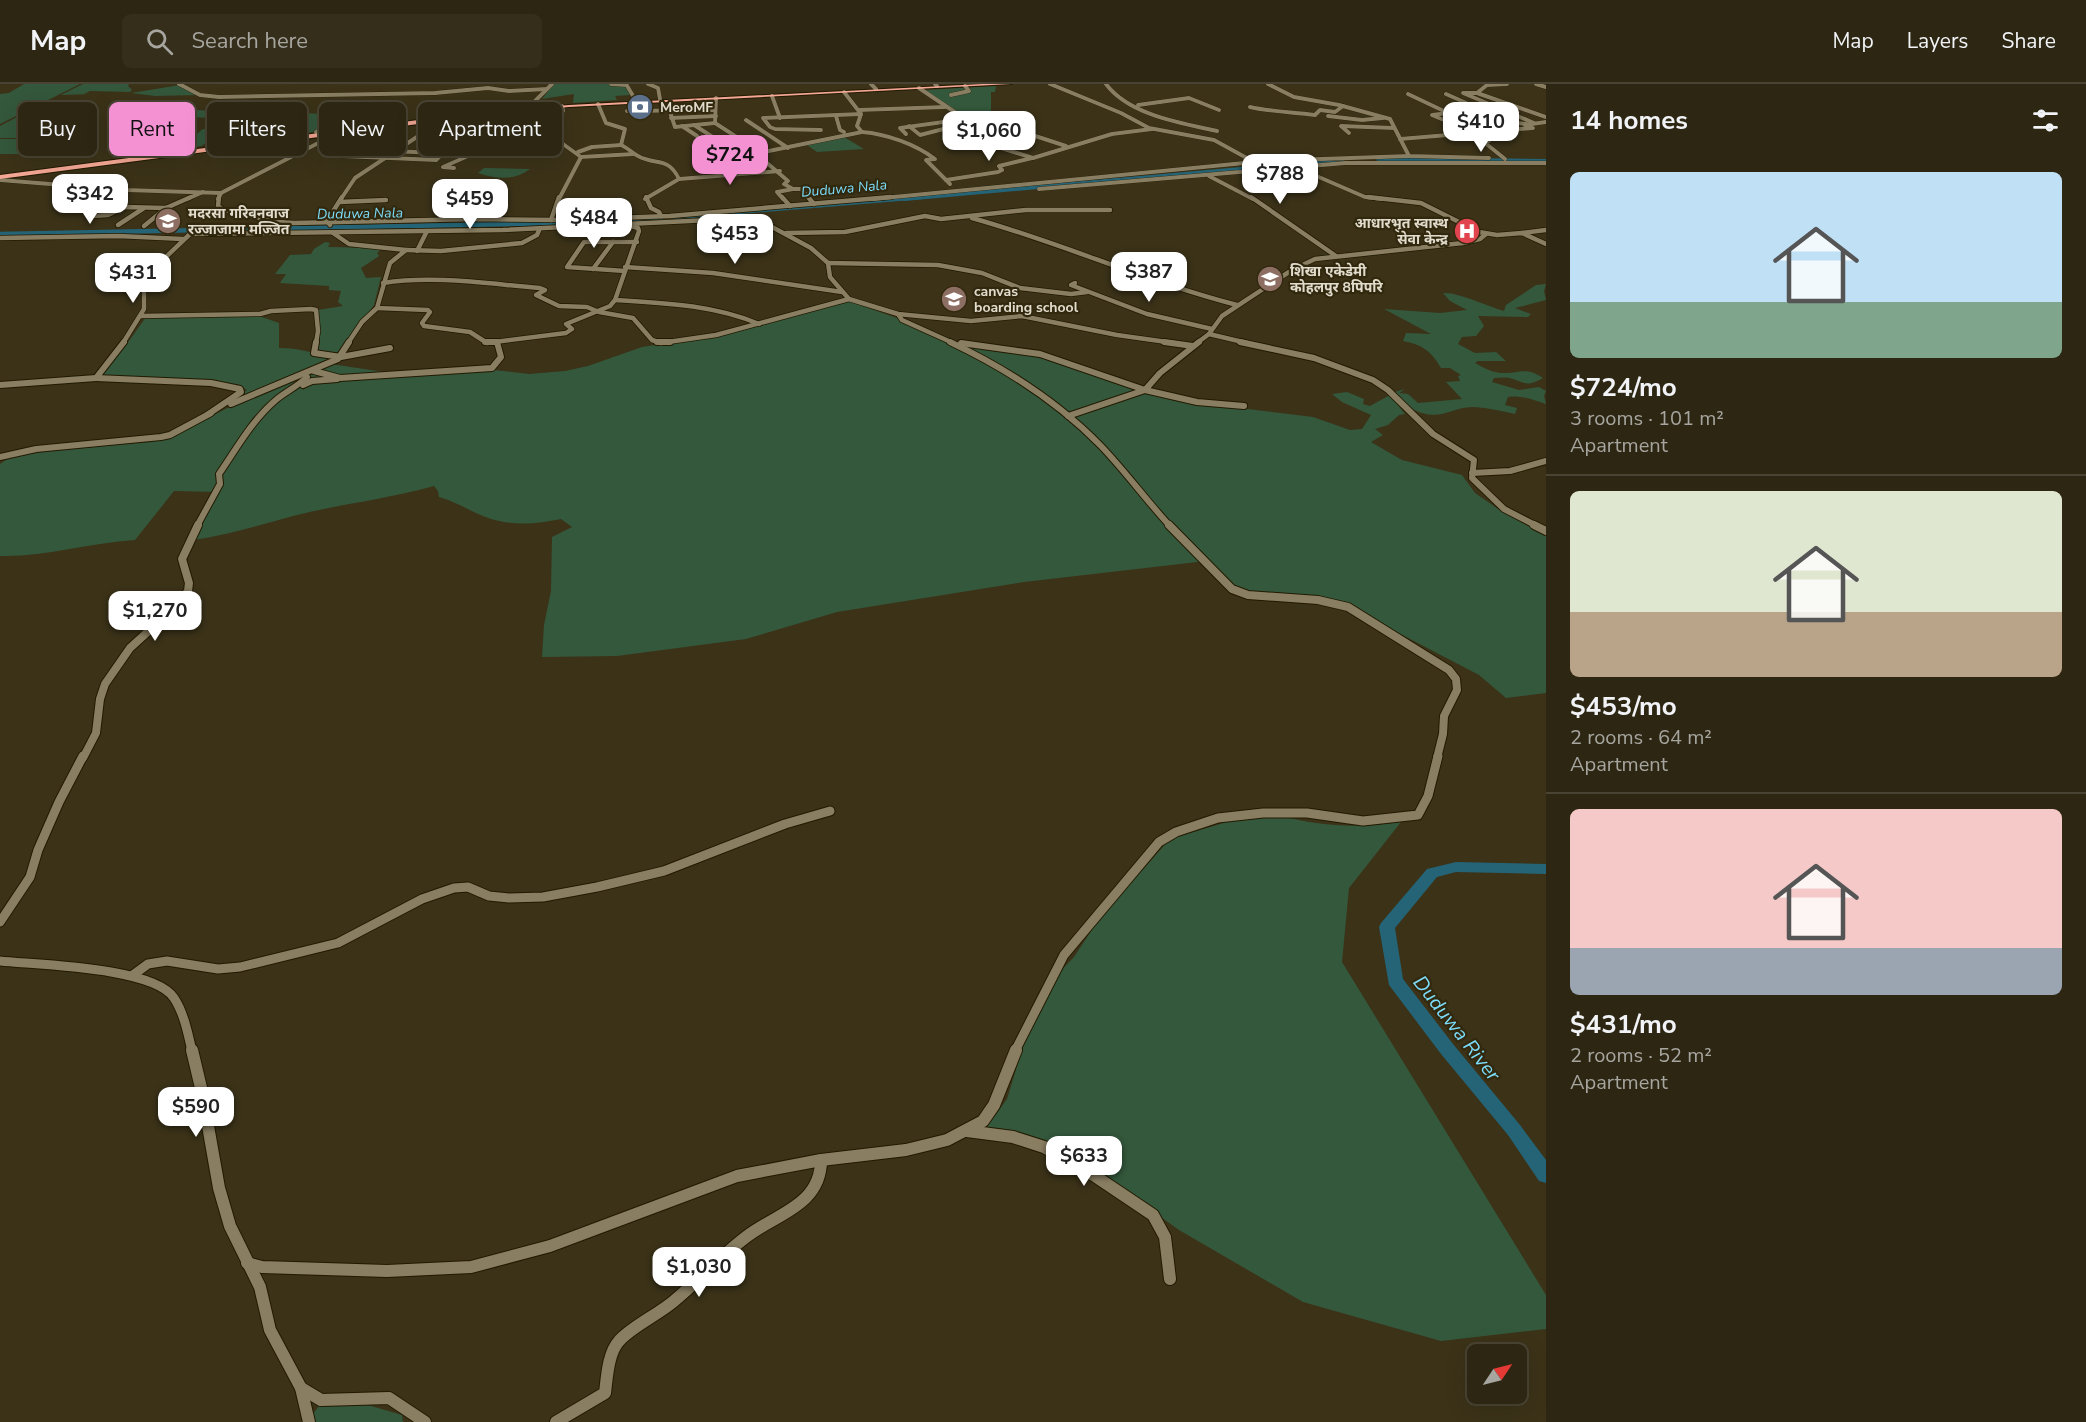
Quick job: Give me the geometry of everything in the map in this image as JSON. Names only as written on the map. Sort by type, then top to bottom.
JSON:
[{"type":"highway","points":[[562,106],[975,84]]},
{"type":"highway","points":[[562,106],[1010,84]]},
{"type":"highway","points":[[0,177],[418,119]]},
{"type":"highway","points":[[0,177],[319,133]]},
{"type":"street","points":[[179,84],[200,94],[219,97],[410,90],[435,93],[488,88],[509,91],[547,89]]},
{"type":"street","points":[[533,102],[552,84]]},
{"type":"street","points":[[611,84],[626,84],[636,101]]},
{"type":"street","points":[[648,84],[658,88],[660,99]]},
{"type":"street","points":[[871,84],[876,89]]},
{"type":"street","points":[[1050,84],[1152,129],[1214,140],[1254,162],[1287,162],[1333,157],[1408,156],[1546,161]]},
{"type":"street","points":[[1106,84],[1114,96],[1134,105],[1177,123],[1217,131]]},
{"type":"street","points":[[1268,84],[1294,97],[1343,106],[1390,119],[1408,156]]},
{"type":"street","points":[[1477,93],[1487,85],[1507,84]]},
{"type":"street","points":[[1536,84],[1546,87]]},
{"type":"street","points":[[951,95],[969,91],[965,86]]},
{"type":"street","points":[[919,88],[968,121],[996,131],[1010,134],[1026,133],[1066,146]]},
{"type":"street","points":[[844,92],[860,112]]},
{"type":"street","points":[[1535,123],[1464,93],[1477,93],[1546,117]]},
{"type":"street","points":[[1408,94],[1448,113],[1432,115],[1489,141],[1484,142],[1505,159]]},
{"type":"street","points":[[1446,94],[1509,122],[1527,124],[1546,122]]},
{"type":"street","points":[[772,96],[780,118]]},
{"type":"street","points":[[1294,97],[1290,97],[1299,103]]},
{"type":"street","points":[[1134,105],[1189,98],[1219,110]]},
{"type":"street","points":[[715,123],[716,99]]},
{"type":"street","points":[[628,103],[628,114],[716,110]]},
{"type":"street","points":[[1486,103],[1504,103]]},
{"type":"street","points":[[598,104],[606,123],[625,129],[621,145]]},
{"type":"street","points":[[562,106],[562,112]]},
{"type":"street","points":[[832,138],[821,130],[770,128],[763,118],[836,116],[860,112],[946,106]]},
{"type":"street","points":[[1335,112],[1343,106]]},
{"type":"street","points":[[1250,107],[1276,112],[1287,111],[1362,120],[1387,118]]},
{"type":"street","points":[[1287,111],[1294,108]]},
{"type":"street","points":[[1316,115],[1320,110],[1352,115]]},
{"type":"street","points":[[670,112],[673,126],[715,123],[742,139],[752,147],[752,150]]},
{"type":"street","points":[[860,112],[857,126],[862,132]]},
{"type":"street","points":[[671,118],[716,116]]},
{"type":"street","points":[[836,116],[840,130],[844,132]]},
{"type":"street","points":[[818,117],[821,130]]},
{"type":"street","points":[[746,120],[788,148]]},
{"type":"street","points":[[909,126],[920,135],[968,121]]},
{"type":"street","points":[[906,134],[900,128],[968,121]]},
{"type":"street","points":[[1400,139],[1533,128],[1527,124]]},
{"type":"street","points":[[694,125],[719,141]]},
{"type":"street","points":[[682,126],[697,136]]},
{"type":"street","points":[[1349,133],[1341,126],[1394,128]]},
{"type":"street","points":[[946,180],[998,172],[1002,170],[999,166],[1112,134],[1152,129]]},
{"type":"street","points":[[996,131],[969,138],[1033,158]]},
{"type":"street","points":[[759,153],[862,132],[872,133],[923,149],[935,159],[926,160],[950,184]]},
{"type":"street","points":[[0,177],[125,190],[221,193],[319,143]]},
{"type":"street","points":[[562,143],[579,155],[634,154],[669,165],[675,170],[679,179]]},
{"type":"street","points":[[696,144],[717,162],[763,157]]},
{"type":"street","points":[[551,220],[557,201],[562,194],[563,184],[579,155],[592,145],[621,145],[629,147],[634,154]]},
{"type":"street","points":[[708,154],[752,150],[759,153],[780,171],[788,181],[784,184],[793,189]]},
{"type":"street","points":[[406,152],[443,153],[436,160]]},
{"type":"street","points":[[342,156],[455,162]]},
{"type":"street","points":[[329,228],[339,202],[355,177],[389,156]]},
{"type":"street","points":[[454,168],[442,167],[465,156]]},
{"type":"street","points":[[824,209],[1355,162],[1533,163],[1546,161]]},
{"type":"street","points":[[96,378],[112,359],[146,307],[142,294],[144,278],[190,234],[474,219],[628,222],[661,216],[1256,164],[1254,162]]},
{"type":"street","points":[[1287,162],[1365,197],[1421,203],[1471,229],[1486,234],[1546,230]]},
{"type":"street","points":[[1533,163],[1546,170]]},
{"type":"street","points":[[661,216],[659,212],[651,208],[645,198],[670,187],[679,179],[780,171]]},
{"type":"street","points":[[1208,176],[1243,192],[1336,256]]},
{"type":"street","points":[[790,206],[777,192],[801,189],[814,204]]},
{"type":"street","points":[[144,226],[166,208],[204,191]]},
{"type":"street","points":[[221,193],[217,203],[224,210],[278,222],[329,228],[427,231],[731,219],[772,227],[811,248],[828,263],[938,265],[982,273],[1020,288],[1071,294],[1087,292]]},
{"type":"street","points":[[339,202],[386,200]]},
{"type":"street","points":[[92,216],[108,215],[125,207],[166,208]]},
{"type":"street","points":[[117,225],[144,207]]},
{"type":"street","points":[[785,233],[845,232],[925,216],[941,219],[1026,210],[1110,210]]},
{"type":"street","points":[[969,217],[1041,238],[1158,282],[1237,304]]},
{"type":"street","points":[[377,308],[428,310],[430,312],[422,323],[424,326],[462,330],[476,335],[483,342],[566,333],[572,329],[566,324],[599,312],[615,300],[637,242],[638,228],[628,222]]},
{"type":"street","points":[[329,228],[349,244],[417,251],[441,251],[522,243],[537,235],[540,228]]},
{"type":"street","points":[[417,251],[427,231]]},
{"type":"street","points":[[1522,233],[1546,244]]},
{"type":"street","points":[[1068,416],[1145,390],[1160,373],[1211,332],[1222,316],[1237,304],[1315,259],[1463,243],[1480,239],[1486,234]]},
{"type":"street","points":[[0,238],[118,236],[183,239]]},
{"type":"street","points":[[637,242],[584,242],[567,267],[713,273],[842,292]]},
{"type":"street","points":[[593,269],[613,242]]},
{"type":"street","points":[[341,357],[362,322],[377,308],[390,263],[406,250]]},
{"type":"street","points":[[828,263],[830,278],[849,299],[898,314],[971,321],[1022,316],[1117,335],[1193,346]]},
{"type":"street","points":[[383,283],[422,280],[536,287],[545,290],[538,293],[538,296],[559,306],[587,307],[599,312],[633,318],[656,342],[716,335],[849,299]]},
{"type":"street","points":[[1076,283],[1071,285],[1147,314],[1331,364],[1373,379],[1390,390],[1399,403],[1429,431],[1474,460],[1472,478],[1504,509],[1546,531]]},
{"type":"street","points":[[615,300],[687,304],[699,309],[740,316],[760,324]]},
{"type":"street","points":[[141,316],[260,314],[271,311],[314,310],[318,331],[313,352],[341,357]]},
{"type":"street","points":[[247,1263],[262,1268],[387,1271],[471,1267],[550,1245],[737,1176],[821,1160],[906,1150],[947,1140],[982,1121],[994,1105],[1020,1039],[1064,955],[1159,842],[1170,834],[1241,814],[1289,812],[1329,815],[1362,822],[1418,815],[1428,796],[1443,734],[1444,716],[1457,690],[1456,679],[1443,666],[1348,607],[1318,600],[1248,595],[1232,590],[1140,494],[1101,446],[1068,416],[1024,382],[955,342],[902,320],[898,314]]},
{"type":"street","points":[[0,922],[30,877],[38,850],[59,802],[96,733],[100,699],[105,684],[130,648],[175,608],[188,591],[189,583],[182,559],[205,509],[220,484],[219,474],[237,449],[245,433],[277,399],[312,381],[492,368],[501,357],[497,342]]},
{"type":"street","points":[[955,342],[1040,354],[1145,390],[1197,402],[1244,406]]},
{"type":"street","points":[[0,457],[36,448],[170,435],[207,416],[312,372],[341,357],[390,348]]},
{"type":"street","points":[[312,372],[340,378]]},
{"type":"street","points":[[297,387],[312,372]]},
{"type":"street","points":[[0,384],[96,378],[211,383],[240,389],[241,392],[236,397],[207,416]]},
{"type":"street","points":[[1472,473],[1510,471],[1546,461]]},
{"type":"street","points":[[133,975],[148,964],[167,961],[218,969],[240,967],[338,943],[422,899],[454,888],[468,887],[489,896],[509,898],[543,897],[597,887],[664,870],[784,824],[830,811]]},
{"type":"street","points":[[0,961],[133,975],[158,984],[174,997],[184,1023],[202,1092],[219,1188],[230,1226],[260,1287],[270,1330],[301,1388],[305,1418]]},
{"type":"street","points":[[967,1131],[1006,1136],[1029,1142],[1068,1159],[1153,1215],[1159,1222],[1164,1235],[1170,1279]]},
{"type":"street","points":[[556,1422],[605,1393],[610,1361],[618,1341],[673,1302],[747,1236],[795,1209],[805,1199],[821,1173],[821,1160]]},
{"type":"street","points":[[301,1388],[321,1400],[389,1398],[425,1422]]},
{"type":"green space","points":[[24,84],[80,84],[44,102],[18,102],[18,115],[0,124],[0,94],[9,93]]},
{"type":"green space","points":[[83,84],[129,84],[132,90],[130,92],[90,91],[84,94],[93,94],[61,95]]},
{"type":"green space","points":[[554,84],[624,84],[630,95],[615,96],[617,100],[573,103],[574,94],[542,99]]},
{"type":"green space","points":[[180,85],[199,95],[155,96],[131,93]]},
{"type":"green space","points":[[996,86],[995,92],[991,92],[991,113],[978,125],[924,90]]},
{"type":"green space","points":[[195,110],[207,111],[207,118],[195,117]]},
{"type":"green space","points":[[307,113],[319,114],[319,127],[314,132],[307,133]]},
{"type":"green space","points":[[18,116],[18,138],[0,138],[0,126]]},
{"type":"green space","points":[[203,129],[207,129],[207,143],[195,147],[195,135]]},
{"type":"green space","points":[[844,137],[864,149],[817,152],[807,145]]},
{"type":"green space","points":[[0,139],[18,139],[18,154],[0,154]]},
{"type":"green space","points":[[484,168],[530,169],[518,176],[505,178],[478,173]]},
{"type":"green space","points":[[325,242],[330,243],[328,247],[382,248],[377,253],[379,256],[361,268],[366,278],[381,277],[374,305],[342,349],[333,355],[315,351],[320,334],[318,310],[343,306],[338,302],[341,291],[329,290],[329,286],[280,283],[286,274],[275,274],[290,255],[311,254],[314,249]]},
{"type":"green space","points":[[1546,284],[1544,291],[1546,300],[1515,308],[1531,314],[1528,317],[1478,316],[1484,326],[1476,336],[1462,337],[1458,344],[1475,353],[1496,352],[1506,361],[1478,361],[1475,363],[1488,370],[1502,373],[1527,371],[1543,378],[1529,383],[1506,378],[1494,378],[1492,382],[1519,390],[1539,387],[1546,391],[1544,396],[1546,404],[1522,397],[1508,397],[1505,405],[1517,408],[1515,414],[1474,407],[1435,415],[1421,413],[1409,407],[1395,392],[1405,389],[1399,393],[1408,394],[1418,403],[1462,399],[1446,382],[1460,381],[1458,376],[1461,375],[1450,368],[1441,368],[1430,353],[1421,347],[1403,341],[1406,333],[1431,334],[1384,309],[1440,313],[1467,310],[1450,301],[1443,293],[1449,293],[1504,311],[1506,305],[1536,285]]},
{"type":"green space","points":[[848,301],[960,344],[1041,356],[1115,382],[1215,405],[1313,417],[1350,430],[1362,429],[1371,415],[1342,402],[1332,394],[1347,392],[1364,399],[1363,404],[1370,406],[1390,395],[1405,414],[1399,415],[1388,425],[1375,429],[1383,435],[1371,442],[1402,460],[1462,475],[1475,493],[1501,511],[1546,536],[1546,693],[1506,698],[1479,675],[1387,627],[1366,613],[1341,602],[1235,589],[1206,561],[1024,582],[837,612],[746,639],[617,656],[542,657],[544,625],[551,591],[552,537],[572,527],[561,519],[526,524],[491,519],[439,497],[434,486],[194,540],[219,492],[174,491],[135,540],[34,554],[0,556],[0,464],[10,457],[69,448],[151,442],[169,438],[243,400],[238,396],[247,390],[237,384],[100,376],[146,317],[253,314],[279,323],[279,348],[332,357],[324,363],[404,375],[494,370],[529,374],[565,371],[588,366],[642,347],[715,336]]},
{"type":"green space","points":[[1281,816],[1341,825],[1401,822],[1349,888],[1342,962],[1546,1295],[1546,1329],[1441,1341],[1303,1302],[1179,1230],[1119,1187],[986,1128],[1007,1099],[1032,1017],[1053,979],[1074,957],[1099,919],[1170,839],[1240,818]]},
{"type":"green space","points":[[361,1403],[402,1415],[403,1422],[307,1422],[319,1406]]},
{"type":"waterway","name":"Duduwa Nala","points":[[1378,159],[1546,161]]},
{"type":"waterway","name":"Duduwa Nala","points":[[904,199],[1342,160]]},
{"type":"waterway","name":"Duduwa Nala","points":[[0,234],[615,222],[921,197]]},
{"type":"waterway","name":"Duduwa River","points":[[1546,869],[1456,867],[1432,873],[1387,927],[1395,981],[1447,1049],[1514,1130],[1546,1175]]},
{"type":"place","name":"MeroMF","points":[[640,107]]},
{"type":"place","name":"मदरसा गरिवनवाज रज्जाजामा मज्जित","points":[[168,221]]},
{"type":"place","name":"आधारभुत स्वास्थ सेवा केन्द्र","points":[[1467,231]]},
{"type":"place","name":"शिखा एकेडेमी कोहलपुर 8पिपरि","points":[[1270,279]]},
{"type":"place","name":"canvas boarding school","points":[[954,299]]}]
